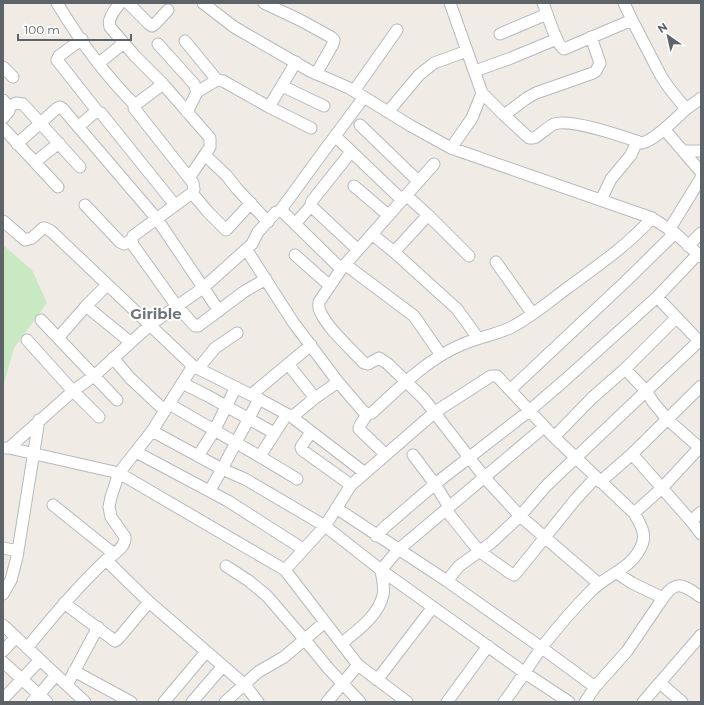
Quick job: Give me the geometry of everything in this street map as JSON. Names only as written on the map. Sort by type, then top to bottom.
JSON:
[{"type":"street","points":[[57,3],[117,87],[135,105],[135,110],[189,178],[194,188],[192,193],[133,236],[132,240],[124,244],[120,242],[85,204]]},
{"type":"street","points":[[120,3],[109,23],[110,27],[135,56],[163,84],[210,138],[210,147],[189,178]]},
{"type":"street","points":[[128,3],[152,26],[168,10]]},
{"type":"street","points":[[203,3],[234,27],[316,74],[354,91],[411,126],[451,148],[652,218],[672,231],[699,255],[657,297],[529,410],[435,484],[376,536]]},
{"type":"street","points":[[264,3],[300,20],[334,40],[316,74]]},
{"type":"street","points":[[450,3],[482,93],[529,138],[533,138],[555,124],[569,123],[619,135],[642,143],[646,142],[664,129],[686,109],[701,98]]},
{"type":"street","points":[[543,3],[557,39],[561,47],[564,49],[632,20]]},
{"type":"street","points":[[624,3],[660,76],[686,109]]},
{"type":"street","points":[[500,34],[547,14]]},
{"type":"street","points":[[354,91],[398,30]]},
{"type":"street","points":[[504,115],[536,93],[588,75],[596,70],[600,63],[591,37]]},
{"type":"street","points":[[82,39],[57,60],[175,205]]},
{"type":"street","points":[[474,71],[557,39]]},
{"type":"street","points":[[185,41],[217,80],[233,85],[269,107],[311,128]]},
{"type":"street","points":[[99,62],[124,43]]},
{"type":"street","points":[[158,44],[188,76],[194,84],[197,92]]},
{"type":"street","points":[[388,112],[419,75],[434,64],[467,51]]},
{"type":"street","points":[[269,107],[296,62]]},
{"type":"street","points":[[3,68],[13,77]]},
{"type":"street","points":[[187,112],[197,92],[217,80]]},
{"type":"street","points":[[135,105],[163,84]]},
{"type":"street","points":[[282,86],[324,106]]},
{"type":"street","points":[[451,148],[472,118],[482,93]]},
{"type":"street","points":[[6,448],[73,391],[94,376],[150,325],[176,305],[203,288],[252,244],[258,232],[276,212],[280,211],[364,97]]},
{"type":"street","points":[[3,118],[8,111],[6,104],[23,104],[80,168]]},
{"type":"street","points":[[17,144],[60,107],[79,126],[156,219],[218,311]]},
{"type":"street","points":[[79,126],[94,113],[98,112]]},
{"type":"street","points":[[360,125],[418,181]]},
{"type":"street","points":[[3,128],[58,187]]},
{"type":"street","points":[[664,129],[701,172]]},
{"type":"street","points":[[335,136],[351,152],[404,197],[428,215],[469,256]]},
{"type":"street","points":[[601,200],[611,179],[628,160],[637,141]]},
{"type":"street","points":[[34,162],[59,143]]},
{"type":"street","points":[[682,151],[701,151]]},
{"type":"street","points":[[351,152],[311,204],[312,207],[358,250]]},
{"type":"street","points":[[205,156],[227,176],[268,222]]},
{"type":"street","points":[[434,164],[344,266],[319,302],[318,306],[320,312],[330,326],[364,363],[368,364],[379,358],[406,382],[435,412],[485,478],[520,516],[598,584]]},
{"type":"street","points":[[510,390],[624,283],[672,231],[701,178]]},
{"type":"street","points":[[354,186],[388,215]]},
{"type":"street","points":[[192,193],[226,230],[251,203]]},
{"type":"street","points":[[295,224],[309,208],[312,207]]},
{"type":"street","points":[[280,211],[339,267],[344,266],[414,316],[441,355]]},
{"type":"street","points":[[394,252],[428,215]]},
{"type":"street","points":[[367,414],[372,413],[406,382],[431,361],[441,355],[463,343],[494,334],[522,322],[532,313],[625,245],[652,218]]},
{"type":"street","points":[[3,221],[26,240],[32,238],[43,228],[47,228],[196,368],[236,387],[290,416],[365,473]]},
{"type":"street","points":[[688,246],[701,233]]},
{"type":"street","points":[[372,234],[457,309],[478,338]]},
{"type":"street","points":[[132,240],[133,245],[176,305],[195,326],[198,326],[245,291],[266,279]]},
{"type":"street","points":[[246,249],[293,322],[338,382],[367,414]]},
{"type":"street","points":[[295,255],[330,286]]},
{"type":"street","points":[[496,262],[532,313]]},
{"type":"street","points":[[58,338],[86,306],[108,285]]},
{"type":"street","points":[[447,581],[459,566],[491,543],[520,516],[547,485],[700,340],[676,318],[657,297]]},
{"type":"street","points":[[86,306],[130,342]]},
{"type":"street","points":[[554,437],[592,398],[625,369],[676,318]]},
{"type":"street","points":[[41,320],[117,400]]},
{"type":"street","points":[[27,648],[64,603],[123,545],[125,537],[111,517],[109,507],[119,474],[152,431],[182,383],[215,348],[237,333]]},
{"type":"street","points":[[27,340],[73,391],[99,417]]},
{"type":"street","points":[[210,490],[249,419],[255,397],[288,364],[311,345]]},
{"type":"street","points":[[112,358],[130,378],[167,408],[214,430],[297,479]]},
{"type":"street","points":[[288,364],[315,398]]},
{"type":"street","points":[[625,369],[646,391],[667,419],[700,448],[662,488],[634,513]]},
{"type":"street","points":[[285,570],[325,526],[351,485],[435,412],[491,376],[497,376],[544,427],[634,513],[642,526],[645,538],[641,548],[629,564],[598,584],[542,648],[504,702]]},
{"type":"street","points":[[260,456],[274,433],[290,416],[338,382]]},
{"type":"street","points":[[182,383],[274,433]]},
{"type":"street","points":[[414,455],[435,484],[448,508],[479,551],[514,575],[575,500],[598,479],[632,454],[701,386]]},
{"type":"street","points":[[198,456],[214,430],[236,387]]},
{"type":"street","points":[[367,414],[366,419],[359,429],[386,455]]},
{"type":"street","points":[[3,594],[11,580],[18,551],[39,420]]},
{"type":"street","points":[[381,570],[398,550],[544,427]]},
{"type":"street","points":[[152,431],[222,469],[245,479],[325,526],[381,570],[562,700]]},
{"type":"street","points":[[311,432],[300,447],[302,450],[351,485]]},
{"type":"street","points":[[6,448],[119,474],[285,570],[358,665],[407,702]]},
{"type":"street","points":[[136,452],[210,490],[303,550]]},
{"type":"street","points":[[632,454],[701,534]]},
{"type":"street","points":[[54,506],[110,557],[149,602],[245,685],[258,702]]},
{"type":"street","points":[[336,508],[376,536],[447,581],[595,687]]},
{"type":"street","points":[[691,521],[701,512]]},
{"type":"street","points":[[3,548],[18,551]]},
{"type":"street","points":[[226,566],[249,581],[267,596],[358,701]]},
{"type":"street","points":[[342,643],[358,630],[380,605],[384,587],[381,570]]},
{"type":"street","points":[[617,573],[632,583],[663,598]]},
{"type":"street","points":[[585,702],[595,687],[627,651],[650,620],[669,590],[676,586],[685,586],[701,597]]},
{"type":"street","points":[[64,603],[113,640],[116,640],[149,602]]},
{"type":"street","points":[[377,680],[433,607]]},
{"type":"street","points":[[226,702],[264,668],[276,662],[305,640],[325,622]]},
{"type":"street","points":[[3,626],[85,702]]},
{"type":"street","points":[[66,685],[98,628]]},
{"type":"street","points":[[643,702],[701,635]]},
{"type":"street","points":[[3,651],[16,637]]},
{"type":"street","points":[[447,702],[488,646]]},
{"type":"street","points":[[164,702],[206,652]]},
{"type":"street","points":[[4,700],[21,679],[40,660]]},
{"type":"street","points":[[3,662],[21,679],[39,700],[56,675]]},
{"type":"street","points":[[327,702],[358,665]]},
{"type":"street","points":[[192,702],[224,666]]},
{"type":"street","points":[[74,671],[131,702]]},
{"type":"street","points":[[660,683],[681,702]]},
{"type":"green space","points":[[3,245],[32,270],[47,303],[14,348],[3,387]]},
{"type":"district","name":"Girible","points":[[156,314]]}]
